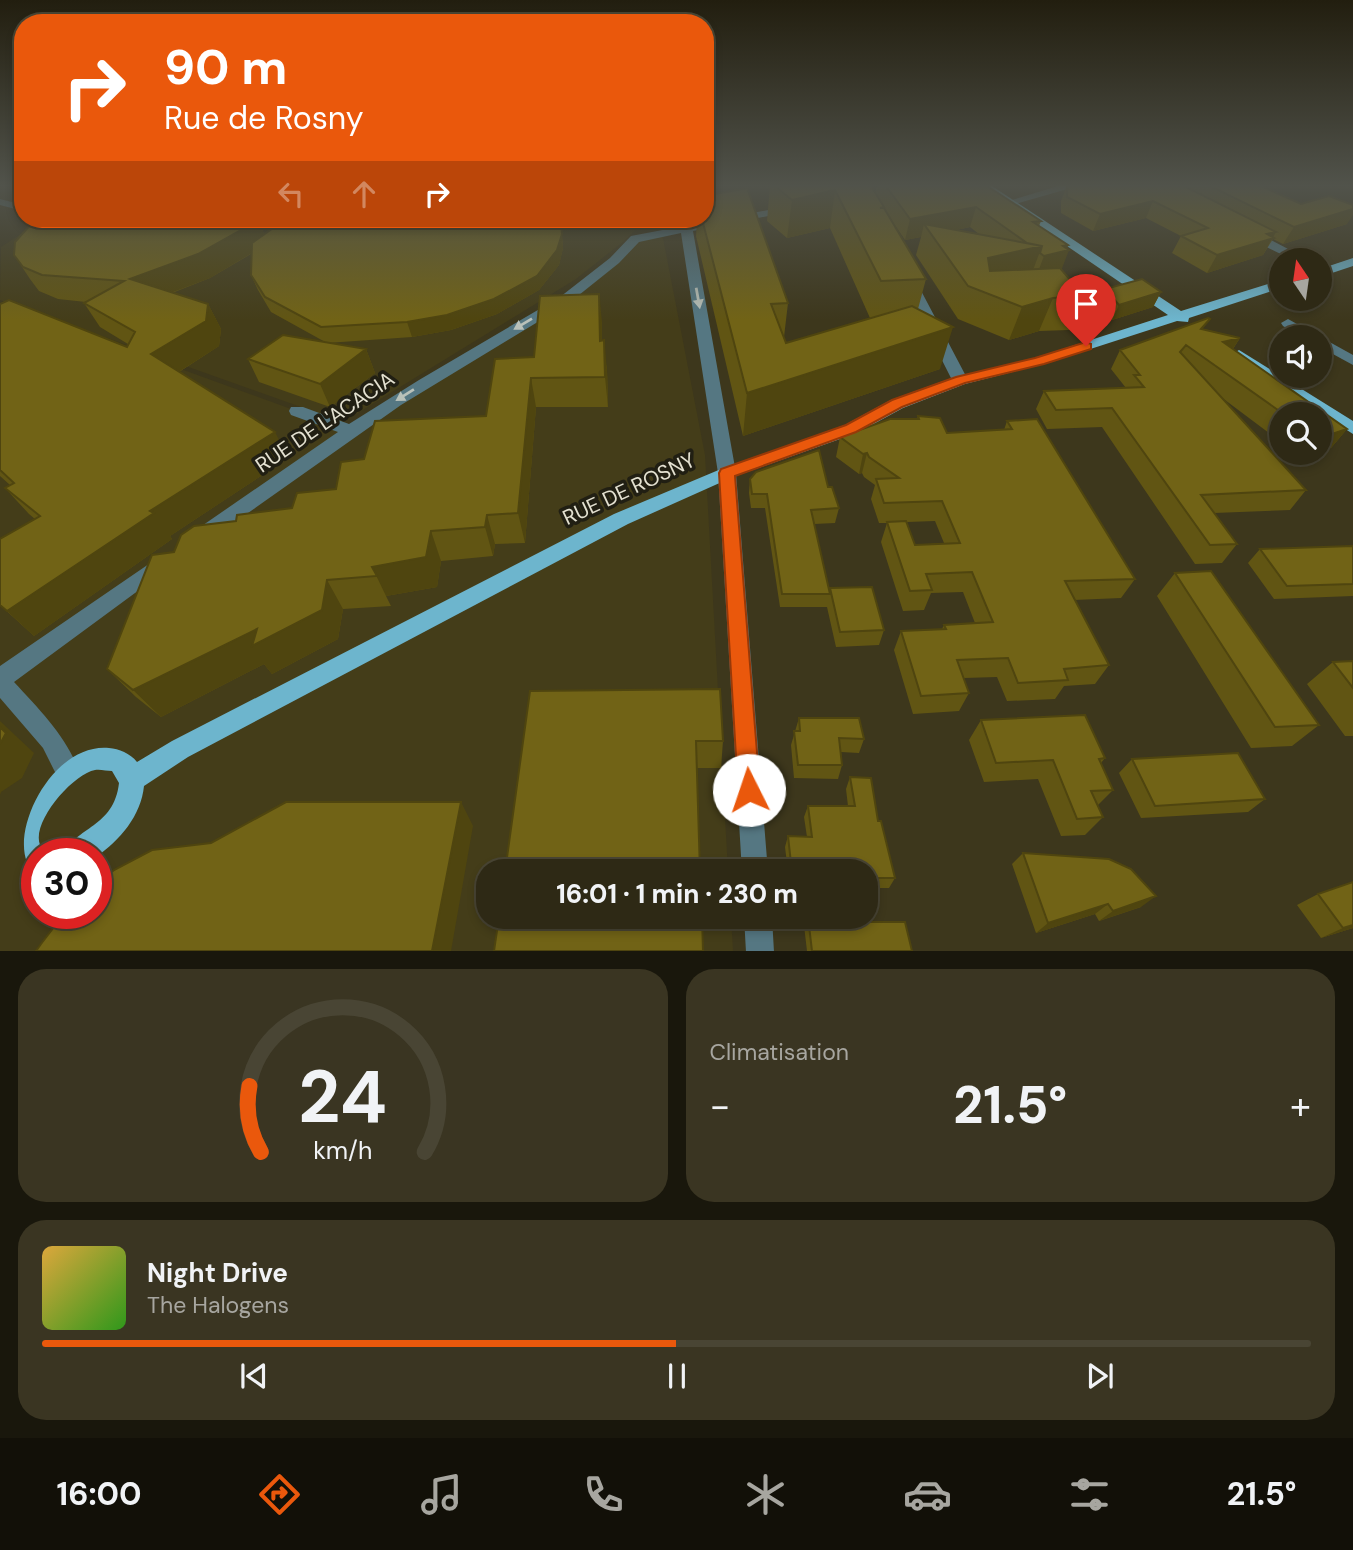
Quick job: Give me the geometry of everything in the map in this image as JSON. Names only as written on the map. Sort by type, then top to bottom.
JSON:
[{"type":"main road","points":[[1049,230],[1201,330]]},
{"type":"main road","points":[[1332,267],[1353,261]]},
{"type":"main road","name":"RUE DE ROSNY","points":[[132,779],[180,750],[621,519],[727,473],[851,429],[897,404],[961,380],[1039,361],[1269,288]]},
{"type":"main road","points":[[1224,344],[1353,429]]},
{"type":"main road","points":[[7,849],[20,813],[47,780],[85,760],[102,758],[116,761],[127,768],[132,779],[131,794],[124,812],[100,838]]},
{"type":"street","points":[[1243,230],[1279,248]]},
{"type":"street","name":"RUE DE L'ACACIA","points":[[0,680],[349,430],[582,288],[620,258],[635,239],[687,231]]},
{"type":"street","points":[[687,231],[727,473],[754,859]]},
{"type":"street","points":[[903,271],[961,380]]},
{"type":"street","points":[[1332,348],[1353,361]]},
{"type":"street","points":[[297,411],[349,430]]},
{"type":"street","points":[[0,680],[51,740],[66,768]]},
{"type":"street","points":[[759,929],[760,951]]},
{"type":"shaded area","points":[[27,230],[635,230],[576,279],[343,422],[0,300],[1,247]]},
{"type":"shaded area","points":[[662,233],[705,455],[727,859],[476,859],[476,929],[732,929],[733,951],[0,951],[0,318],[18,310],[349,430],[582,288],[635,239]]},
{"type":"building","points":[[25,230],[240,230],[198,254],[130,279],[208,304],[206,321],[151,354],[275,432],[150,511],[154,513],[7,611],[0,605],[0,539],[40,516],[5,488],[14,483],[0,470],[0,304],[9,300],[127,347],[135,332],[84,303],[124,281],[42,275],[23,267],[14,255],[15,242]]},
{"type":"building","points":[[270,230],[562,230],[562,234],[557,250],[537,276],[494,299],[447,315],[407,322],[321,327],[265,297],[251,275],[252,243]]},
{"type":"building","points":[[705,230],[762,230],[788,303],[771,304],[786,343],[912,306],[953,327],[747,393]]},
{"type":"building","points":[[855,230],[897,230],[926,279],[881,281]]},
{"type":"building","points":[[929,230],[958,230],[1042,246],[988,258],[990,271],[1060,268],[1084,296],[1053,298],[1022,307],[968,286]]},
{"type":"building","points":[[1009,230],[1046,230],[1068,245],[1063,246],[1069,250],[1044,256],[1040,253],[1042,246],[1027,243]]},
{"type":"building","points":[[1200,230],[1276,232],[1267,234],[1274,238],[1217,255],[1181,236]]},
{"type":"building","points":[[1142,279],[1161,292],[1119,305],[1105,289]]},
{"type":"building","points":[[599,294],[600,341],[604,340],[605,377],[531,378],[518,513],[487,515],[485,527],[431,531],[426,557],[372,567],[377,576],[327,580],[322,610],[252,646],[257,629],[133,690],[107,669],[152,555],[174,552],[181,535],[194,526],[236,521],[237,515],[292,508],[297,493],[336,489],[341,462],[364,459],[375,421],[486,416],[495,359],[534,357],[540,296]]},
{"type":"building","points":[[1208,318],[1210,319],[1201,329],[1240,338],[1223,342],[1269,374],[1269,388],[1289,388],[1309,402],[1269,404],[1186,345],[1180,352],[1269,449],[1269,465],[1283,465],[1306,490],[1201,495],[1237,544],[1210,545],[1112,408],[1056,410],[1044,391],[1144,387],[1134,375],[1140,375],[1120,350]]},
{"type":"building","points":[[283,335],[366,349],[320,384],[248,359]]},
{"type":"building","points":[[918,416],[940,418],[947,433],[1012,429],[1007,421],[1037,419],[1135,579],[1065,581],[1109,665],[1064,669],[1068,680],[1018,683],[1008,658],[957,660],[969,693],[921,696],[901,631],[946,629],[944,625],[993,622],[972,572],[926,574],[932,590],[910,591],[887,522],[906,521],[915,545],[960,543],[942,501],[884,503],[876,479],[899,478],[867,453],[863,454],[840,437],[890,419],[919,419]]},
{"type":"building","points":[[1332,418],[1347,429],[1332,434]]},
{"type":"building","points":[[819,450],[828,487],[832,487],[839,508],[811,510],[830,594],[782,594],[767,494],[752,494],[750,479],[756,472]]},
{"type":"building","points":[[1353,546],[1353,584],[1287,586],[1260,549]]},
{"type":"building","points":[[1211,571],[1319,725],[1275,727],[1175,573]]},
{"type":"building","points":[[872,587],[884,630],[840,632],[830,588]]},
{"type":"building","points":[[1353,661],[1353,688],[1333,662]]},
{"type":"building","points":[[720,689],[723,741],[696,741],[700,859],[507,859],[530,691]]},
{"type":"building","points":[[1085,715],[1105,758],[1099,759],[1113,790],[1091,791],[1103,817],[1077,819],[1053,760],[996,763],[981,720]]},
{"type":"building","points":[[799,718],[859,718],[864,739],[839,738],[842,765],[798,765],[794,731],[800,731]]},
{"type":"building","points":[[0,727],[6,733],[0,744]]},
{"type":"building","points":[[1238,753],[1265,799],[1155,806],[1132,759]]},
{"type":"building","points":[[850,777],[871,778],[878,821],[881,821],[895,878],[878,878],[878,859],[791,859],[788,836],[812,837],[808,806],[855,806]]},
{"type":"building","points":[[286,802],[461,802],[432,951],[36,951],[53,929],[112,929],[114,870],[152,850],[211,843]]},
{"type":"building","points":[[1023,853],[1109,859],[1131,869],[1156,896],[1113,911],[1108,904],[1048,923]]},
{"type":"building","points":[[1353,882],[1353,925],[1343,928],[1318,894]]},
{"type":"building","points":[[878,922],[905,922],[912,951],[812,951],[809,929],[878,929]]},
{"type":"building","points":[[497,929],[702,929],[703,951],[494,951]]},
{"type":"route","points":[[749,790],[727,473],[851,429],[897,404],[961,380],[1039,361],[1086,346]]}]
